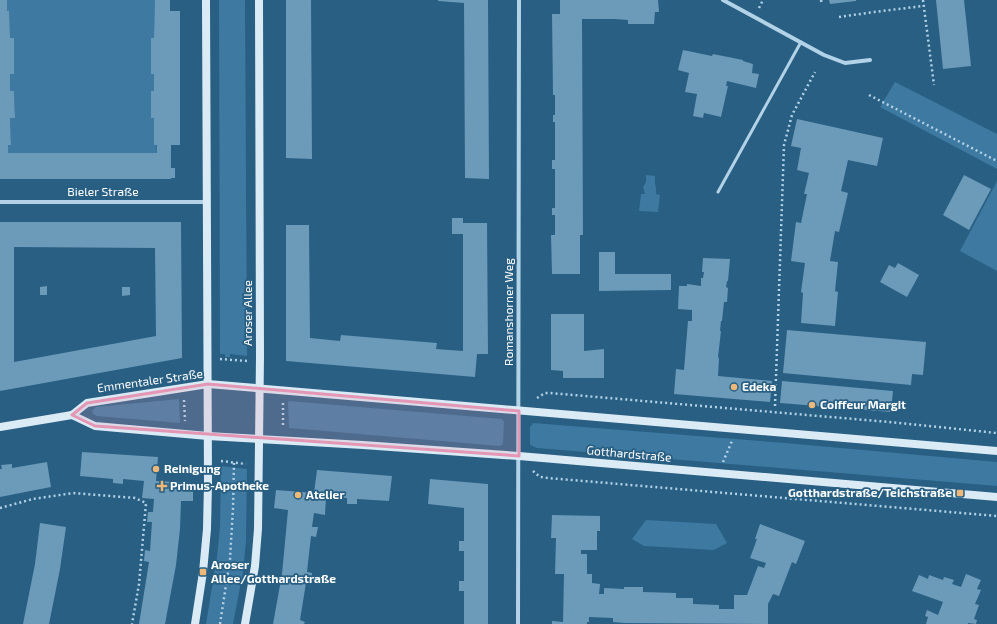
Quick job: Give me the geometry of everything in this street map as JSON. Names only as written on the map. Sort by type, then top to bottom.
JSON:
[{"type":"main road","points":[[195,624],[203,572],[207,528],[208,384],[206,0]]},
{"type":"main road","name":"Aroser Allee","points":[[245,624],[255,566],[258,529],[258,438],[260,388],[259,0]]},
{"type":"main road","name":"Emmentaler Straße","points":[[0,427],[72,415],[87,403],[208,384],[260,388]]},
{"type":"main road","points":[[260,388],[997,451]]},
{"type":"main road","points":[[72,415],[95,426],[208,436],[258,438]]},
{"type":"main road","name":"Gotthardstraße","points":[[258,438],[519,456],[997,496]]},
{"type":"street","name":"Romanshorner Weg","points":[[518,624],[519,0]]},
{"type":"street","points":[[723,0],[824,54],[845,63],[870,60]]},
{"type":"street","name":"Bieler Straße","points":[[0,202],[207,202]]},
{"type":"lane","points":[[718,192],[801,42]]},
{"type":"path","points":[[821,0],[822,6]]},
{"type":"path","points":[[923,0],[934,85]]},
{"type":"path","points":[[839,17],[923,6]]},
{"type":"path","points":[[775,406],[784,145],[792,115],[815,72]]},
{"type":"path","points":[[870,95],[997,161]]},
{"type":"path","points":[[220,359],[247,361]]},
{"type":"path","points":[[519,411],[545,393],[997,433]]},
{"type":"path","points":[[184,398],[185,423]]},
{"type":"path","points":[[283,401],[283,427]]},
{"type":"path","points":[[722,463],[733,438]]},
{"type":"path","points":[[519,456],[540,477],[997,516]]},
{"type":"path","points":[[220,461],[247,464]]},
{"type":"path","points":[[220,624],[230,559],[234,462]]},
{"type":"path","points":[[0,508],[33,499],[73,493],[135,498],[146,504],[139,584],[132,624]]},
{"type":"highlighted area","points":[[208,384],[519,411],[519,456],[95,426],[72,415],[87,403]]},
{"type":"shaded area","points":[[7,0],[155,0],[154,91],[151,91],[151,118],[154,118],[157,153],[8,153],[8,145],[11,145],[10,118],[15,118],[14,91],[10,91],[9,12],[7,11]]},
{"type":"shaded area","points":[[219,0],[245,0],[247,356],[230,354],[230,357],[225,357],[225,354],[220,354]]},
{"type":"shaded area","points":[[895,82],[997,134],[997,169],[880,107]]},
{"type":"shaded area","points":[[646,175],[655,176],[656,194],[660,195],[658,212],[639,211],[641,194],[645,194],[643,187],[646,182]]},
{"type":"shaded area","points":[[997,181],[997,271],[960,251]]},
{"type":"shaded area","points":[[179,399],[180,423],[97,416],[93,414],[92,411],[96,407]]},
{"type":"shaded area","points":[[288,401],[502,419],[504,422],[503,444],[500,446],[289,428]]},
{"type":"shaded area","points":[[533,423],[997,462],[997,486],[537,448],[530,444],[530,427]]},
{"type":"shaded area","points":[[221,466],[247,469],[246,541],[243,572],[233,624],[206,624],[220,527]]},
{"type":"shaded area","points":[[646,520],[716,524],[727,543],[714,550],[644,546],[632,539]]},
{"type":"building","points":[[0,0],[7,0],[10,38],[14,38],[14,74],[10,74],[10,91],[14,91],[15,118],[10,118],[11,145],[8,145],[8,153],[157,153],[157,145],[154,145],[154,118],[151,118],[151,91],[154,91],[154,74],[151,74],[151,38],[154,38],[155,0],[170,0],[170,11],[180,11],[180,145],[171,145],[171,168],[175,168],[175,178],[0,179]]},
{"type":"building","points":[[286,0],[311,0],[312,159],[286,158]]},
{"type":"building","points":[[438,0],[488,0],[489,179],[465,178],[464,3]]},
{"type":"building","points":[[560,0],[658,0],[659,12],[655,12],[654,24],[628,24],[628,20],[615,19],[582,19],[583,235],[580,235],[580,274],[552,274],[551,235],[555,235],[555,215],[552,215],[552,208],[555,208],[555,169],[552,169],[552,160],[555,160],[555,122],[553,122],[553,115],[555,115],[555,95],[553,95],[552,14],[560,14]]},
{"type":"building","points":[[829,0],[856,0],[856,1],[830,4]]},
{"type":"building","points":[[936,0],[964,0],[971,66],[943,69]]},
{"type":"building","points":[[683,50],[743,60],[753,64],[752,73],[759,74],[756,88],[727,81],[726,86],[728,86],[721,117],[704,113],[703,118],[693,116],[697,94],[685,92],[689,73],[678,70]]},
{"type":"building","points":[[797,119],[883,138],[877,166],[848,160],[841,191],[848,193],[839,232],[835,231],[830,261],[838,262],[835,291],[838,292],[835,326],[801,323],[803,293],[801,292],[805,263],[791,261],[796,222],[801,223],[807,194],[804,194],[809,173],[797,170],[801,148],[791,146]]},
{"type":"building","points":[[964,175],[991,189],[969,230],[943,215]]},
{"type":"building","points":[[452,218],[463,218],[463,223],[487,223],[488,354],[477,354],[475,377],[286,361],[286,225],[309,225],[310,338],[340,341],[341,335],[437,343],[436,349],[463,351],[463,234],[452,234]]},
{"type":"building","points":[[0,222],[181,222],[182,358],[0,391]],"holes":[[[14,247],[155,248],[156,336],[14,362]]]},
{"type":"building","points":[[599,252],[615,252],[615,274],[671,274],[671,290],[599,291]]},
{"type":"building","points":[[703,258],[730,259],[726,287],[728,288],[727,302],[724,302],[721,321],[718,376],[772,381],[770,402],[674,394],[676,369],[684,370],[688,321],[692,321],[692,310],[678,309],[679,286],[687,286],[687,284],[701,286],[701,278],[703,278],[704,272],[702,272]]},
{"type":"building","points":[[898,263],[919,275],[907,297],[880,282],[889,265],[895,268]]},
{"type":"building","points":[[47,286],[47,295],[40,295],[40,287]]},
{"type":"building","points":[[122,287],[130,287],[130,295],[122,296]]},
{"type":"building","points":[[551,314],[584,314],[584,351],[604,349],[604,378],[563,378],[563,371],[551,370]]},
{"type":"building","points":[[787,330],[926,342],[923,375],[912,374],[911,385],[783,373]]},
{"type":"building","points":[[782,381],[893,391],[891,412],[780,403]]},
{"type":"building","points":[[82,452],[158,457],[156,481],[193,483],[193,501],[181,501],[176,565],[165,624],[139,624],[149,562],[144,561],[145,550],[150,551],[152,522],[147,522],[148,512],[153,512],[154,499],[142,498],[144,481],[123,479],[123,484],[113,483],[113,479],[80,476]]},
{"type":"building","points":[[47,462],[51,487],[0,497],[1,465],[12,464],[12,468]]},
{"type":"building","points":[[317,470],[392,476],[389,501],[357,499],[357,504],[347,504],[347,498],[326,497],[325,515],[314,513],[312,527],[318,527],[316,537],[311,536],[307,572],[312,573],[311,584],[306,583],[300,620],[305,622],[304,624],[273,624],[282,574],[288,510],[274,508],[276,490],[314,493]]},
{"type":"building","points":[[430,479],[488,484],[488,624],[464,624],[464,591],[459,591],[459,581],[464,581],[464,551],[459,551],[459,541],[464,541],[464,508],[428,504]]},
{"type":"building","points":[[552,515],[600,516],[600,531],[597,531],[597,550],[581,550],[581,554],[587,554],[587,574],[592,574],[592,583],[600,584],[599,594],[604,594],[604,588],[624,589],[624,587],[643,587],[643,592],[676,593],[676,598],[693,598],[693,604],[719,605],[719,609],[734,609],[734,595],[747,595],[758,566],[764,568],[766,563],[750,558],[757,539],[755,539],[760,524],[805,541],[796,564],[792,562],[779,596],[773,594],[768,604],[768,624],[624,623],[613,622],[613,618],[589,617],[589,622],[587,622],[587,624],[552,624],[552,621],[563,622],[564,574],[555,574],[556,538],[551,538]]},
{"type":"building","points":[[40,523],[66,527],[60,569],[49,624],[23,624],[35,564]]},
{"type":"building","points":[[966,574],[981,580],[977,589],[981,590],[975,604],[979,605],[974,619],[977,620],[976,624],[926,624],[928,617],[925,616],[927,610],[938,615],[943,602],[912,591],[919,575],[928,579],[929,575],[943,580],[944,577],[954,580],[952,584],[961,587]]},
{"type":"place","name":"Edeka","points":[[734,387]]},
{"type":"place","name":"Coiffeur Margit","points":[[812,405]]},
{"type":"place","name":"Reinigung","points":[[156,469]]},
{"type":"place","name":"Primus-Apotheke","points":[[162,486]]},
{"type":"place","name":"Gotthardstraße/Teichstraße","points":[[960,493]]},
{"type":"place","name":"Atelier","points":[[298,495]]},
{"type":"place","name":"Aroser Allee/Gotthardstraße","points":[[203,572]]}]
